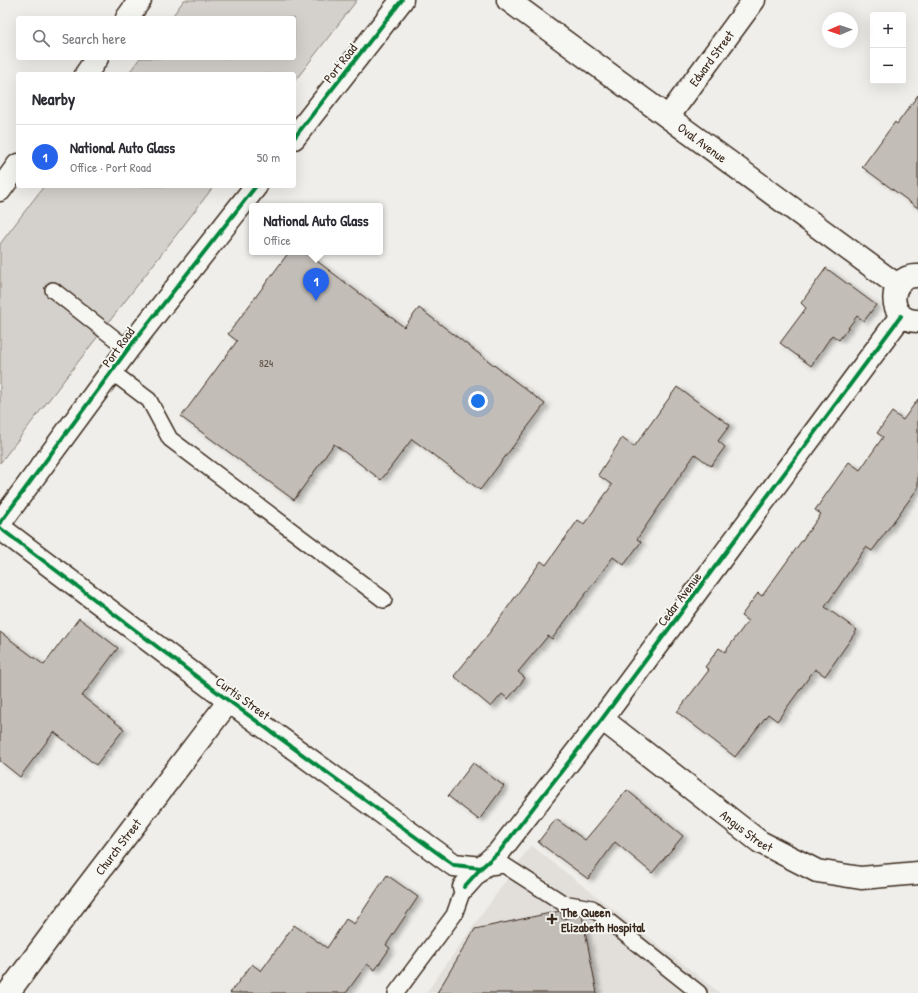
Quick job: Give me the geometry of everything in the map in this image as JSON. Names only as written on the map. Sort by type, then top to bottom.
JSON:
[{"type":"main road","points":[[128,16],[140,0]]},
{"type":"main road","name":"Port Road","points":[[296,135],[402,0]]},
{"type":"main road","name":"Oval Avenue","points":[[508,0],[897,286]]},
{"type":"main road","name":"Edward Street","points":[[668,117],[754,0]]},
{"type":"main road","points":[[87,72],[96,60]]},
{"type":"main road","points":[[0,190],[16,168]]},
{"type":"main road","name":"Port Road","points":[[0,523],[128,349],[254,188]]},
{"type":"main road","points":[[909,319],[896,308],[894,298],[897,286],[903,280],[913,276],[918,276]]},
{"type":"main road","name":"Cedar Avenue","points":[[464,887],[499,852],[909,319]]},
{"type":"main road","name":"Curtis Street","points":[[0,528],[229,701],[454,865],[482,868]]},
{"type":"main road","name":"Church Street","points":[[8,993],[229,701]]},
{"type":"main road","name":"Angus Street","points":[[602,720],[760,842],[817,871],[861,878],[918,873]]},
{"type":"lane","points":[[53,290],[128,349]]},
{"type":"lane","points":[[112,372],[150,400],[170,439],[384,600]]},
{"type":"lane","points":[[482,868],[504,865],[563,903],[592,908],[699,993]]},
{"type":"lane","points":[[396,993],[454,915],[464,887]]},
{"type":"shaded area","points":[[184,0],[357,0],[296,79],[296,72],[130,72],[138,60],[296,60],[296,16],[172,16]]},
{"type":"shaded area","points":[[42,188],[212,188],[0,463],[0,244]]},
{"type":"shaded area","name":"The Queen Elizabeth Hospital","points":[[531,845],[720,993],[426,993]]},
{"type":"building","points":[[918,95],[918,208],[862,167],[895,122],[897,124]]},
{"type":"building","points":[[287,255],[309,255],[404,327],[419,308],[545,404],[480,490],[412,439],[381,480],[334,444],[294,500],[181,417],[237,341],[228,334]]},
{"type":"building","points":[[826,268],[876,305],[864,321],[857,316],[839,340],[832,335],[811,366],[780,343],[806,308],[801,303]]},
{"type":"building","points":[[677,387],[730,425],[718,441],[725,447],[711,466],[695,454],[637,539],[641,542],[624,565],[613,557],[552,639],[548,636],[518,672],[525,678],[508,699],[502,694],[491,707],[454,676],[490,632],[541,561],[546,565],[578,520],[584,524],[612,485],[598,475],[622,438],[634,447]]},
{"type":"building","points":[[918,399],[918,488],[872,551],[866,547],[825,607],[857,630],[825,676],[815,669],[777,721],[768,714],[735,757],[677,712],[709,670],[705,667],[719,648],[725,652],[748,621],[741,616],[758,593],[762,596],[821,514],[815,510],[849,462],[860,470],[883,437],[877,433],[892,412],[903,420]]},
{"type":"building","points":[[79,618],[118,648],[82,696],[124,729],[96,765],[54,732],[20,777],[0,761],[0,632],[44,665]]},
{"type":"building","points":[[473,763],[504,786],[479,820],[448,796]]},
{"type":"building","points":[[627,790],[683,836],[652,873],[615,842],[588,879],[538,842],[556,819],[585,840]]},
{"type":"building","points":[[387,875],[418,897],[386,945],[390,948],[375,970],[367,964],[346,993],[230,993],[252,964],[261,971],[294,925],[327,948],[346,919],[354,924]]},
{"type":"building","points":[[560,911],[562,919],[582,915],[597,993],[437,993],[475,929]]},
{"type":"cycle path","points":[[296,135],[402,0]]},
{"type":"cycle path","points":[[0,523],[128,349],[254,188]]},
{"type":"cycle path","points":[[464,887],[481,868],[499,852],[602,719],[901,316]]},
{"type":"cycle path","points":[[0,528],[229,701],[454,865],[481,868]]},
{"type":"place","name":"National Auto Glass","points":[[316,301]]},
{"type":"place","name":"The Queen Elizabeth Hospital","points":[[552,919]]}]
